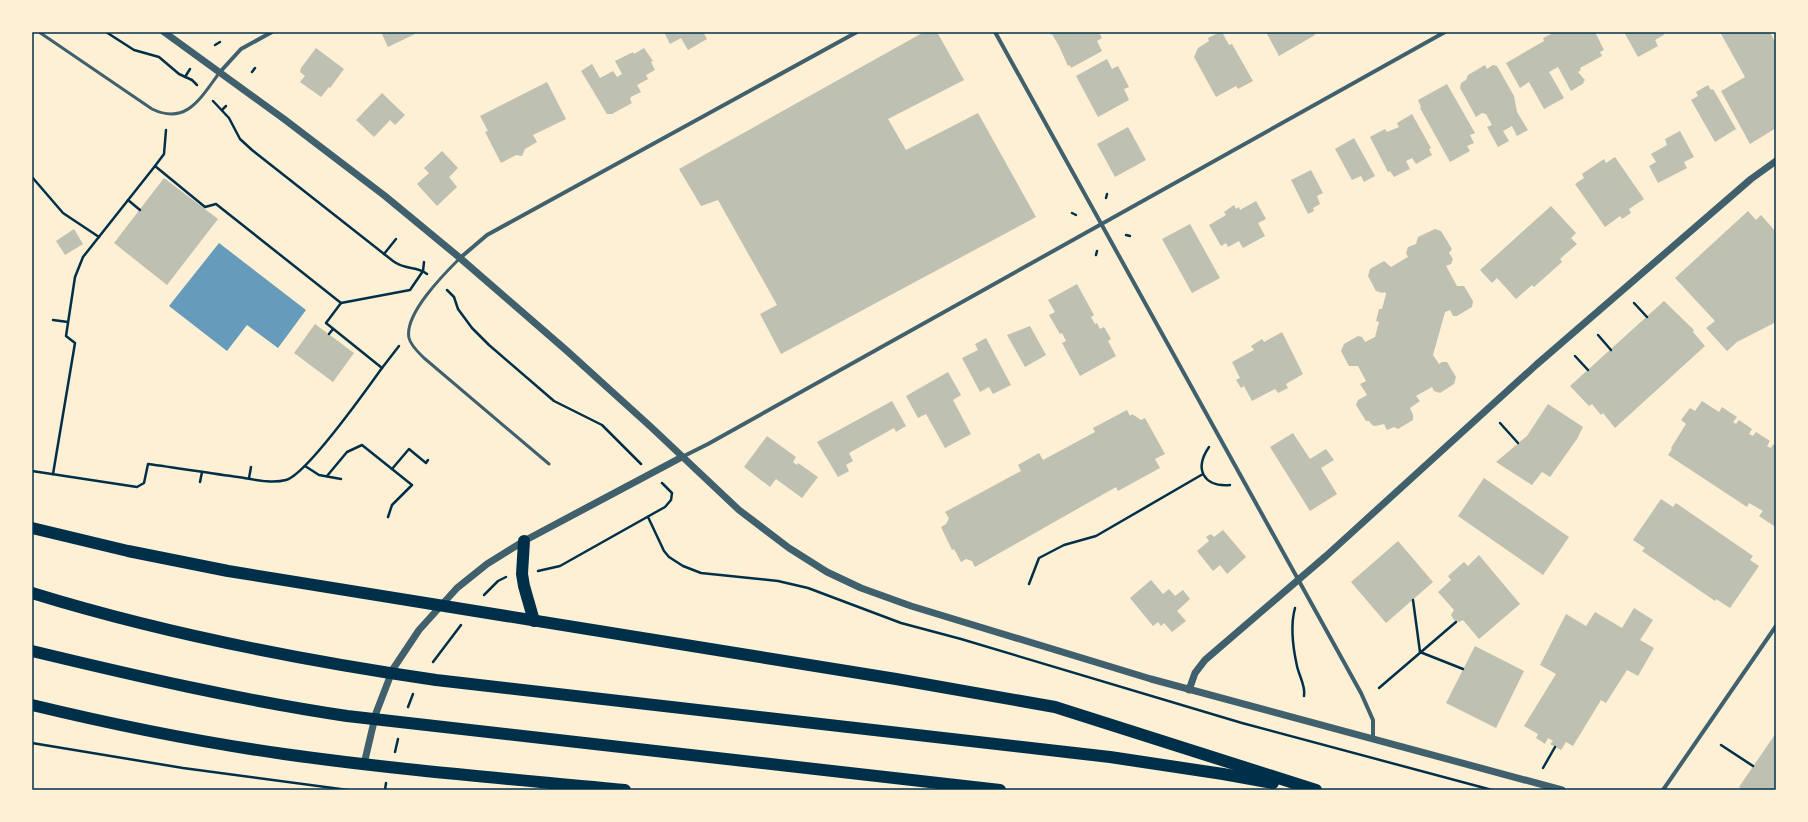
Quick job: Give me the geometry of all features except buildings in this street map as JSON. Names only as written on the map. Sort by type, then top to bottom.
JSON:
[{"type":"highway","points":[[32,528],[183,563],[896,679],[1055,707],[1316,790]]},
{"type":"highway","points":[[524,541],[522,574],[534,621]]},
{"type":"highway","points":[[32,593],[106,615],[188,636],[280,655],[364,670],[436,680],[1110,757],[1223,774],[1306,790]]},
{"type":"highway","points":[[32,651],[211,693],[347,716],[1000,790]]},
{"type":"highway","points":[[32,706],[118,725],[283,754],[364,764],[625,790]]},
{"type":"street","points":[[164,32],[351,170],[460,258],[566,350],[651,427],[717,491],[758,526],[802,557],[847,582],[918,608],[1189,690],[1562,790]]},
{"type":"street","points":[[220,72],[241,49],[272,32]]},
{"type":"street","points":[[460,258],[488,235],[858,32]]},
{"type":"street","points":[[995,32],[1372,714],[1375,728],[1373,739]]},
{"type":"street","points":[[364,764],[378,706],[393,669],[409,643],[440,605],[477,571],[524,541],[708,444],[1445,32]]},
{"type":"street","points":[[1189,690],[1195,673],[1205,660],[1299,580],[1536,365],[1751,178],[1776,161]]},
{"type":"street","points":[[1663,790],[1776,626]]},
{"type":"lane","points":[[39,32],[152,109],[168,115],[181,113],[192,106],[220,72]]},
{"type":"lane","points":[[460,258],[437,282],[417,310],[409,328],[410,341],[424,358],[549,464]]},
{"type":"path","points":[[106,32],[134,50],[155,54],[185,77],[192,80]]},
{"type":"path","points":[[215,45],[220,42]]},
{"type":"path","points":[[252,72],[255,68]]},
{"type":"path","points":[[185,77],[190,69]]},
{"type":"path","points":[[218,106],[230,118],[240,139],[252,150],[399,266],[405,268],[419,268],[425,272]]},
{"type":"path","points":[[222,110],[226,106]]},
{"type":"path","points":[[53,474],[75,343],[66,336],[75,277],[83,257],[164,154],[166,130]]},
{"type":"path","points":[[155,166],[205,207],[216,204],[341,303]]},
{"type":"path","points":[[32,177],[63,213],[99,237]]},
{"type":"path","points":[[1106,198],[1107,194]]},
{"type":"path","points":[[128,200],[140,210]]},
{"type":"path","points":[[1072,213],[1076,215]]},
{"type":"path","points":[[1126,235],[1130,236]]},
{"type":"path","points":[[384,254],[396,239]]},
{"type":"path","points":[[382,368],[326,323],[341,303],[410,290],[425,272],[424,262]]},
{"type":"path","points":[[450,291],[464,317],[472,328],[489,345],[554,402],[599,423],[621,446]]},
{"type":"path","points":[[1634,303],[1647,317]]},
{"type":"path","points":[[53,320],[68,322]]},
{"type":"path","points":[[329,334],[333,329]]},
{"type":"path","points":[[1598,335],[1611,350]]},
{"type":"path","points":[[1575,356],[1588,370]]},
{"type":"path","points":[[32,472],[137,487],[144,483],[148,464],[279,482],[288,480],[305,466],[356,405],[386,362]]},
{"type":"path","points":[[1500,423],[1518,443]]},
{"type":"path","points":[[327,476],[347,452],[362,445],[412,485],[392,505],[388,517]]},
{"type":"path","points":[[1209,447],[1202,457],[1203,474],[1209,481],[1219,486],[1230,485]]},
{"type":"path","points":[[392,469],[409,449],[426,463],[428,460]]},
{"type":"path","points":[[305,466],[314,472],[341,479]]},
{"type":"path","points":[[248,478],[251,467]]},
{"type":"path","points":[[200,482],[202,472]]},
{"type":"path","points":[[1029,584],[1039,558],[1064,545],[1096,536],[1203,474]]},
{"type":"path","points":[[543,570],[560,566],[664,508],[671,500],[672,493]]},
{"type":"path","points":[[648,517],[664,551],[675,562],[687,568],[709,574],[792,584],[824,594]]},
{"type":"path","points":[[482,597],[500,579],[509,576]]},
{"type":"path","points":[[1413,600],[1420,652]]},
{"type":"path","points":[[1295,608],[1293,617],[1295,654],[1304,690],[1304,696]]},
{"type":"path","points":[[1379,688],[1456,622]]},
{"type":"path","points":[[1420,652],[1463,669]]},
{"type":"path","points":[[32,744],[183,768],[348,790]]},
{"type":"path","points":[[1721,744],[1753,766]]},
{"type":"path","points":[[1543,768],[1556,747]]},
{"type":"water","points":[[219,243],[306,310],[278,348],[247,325],[227,351],[169,306]]}]
